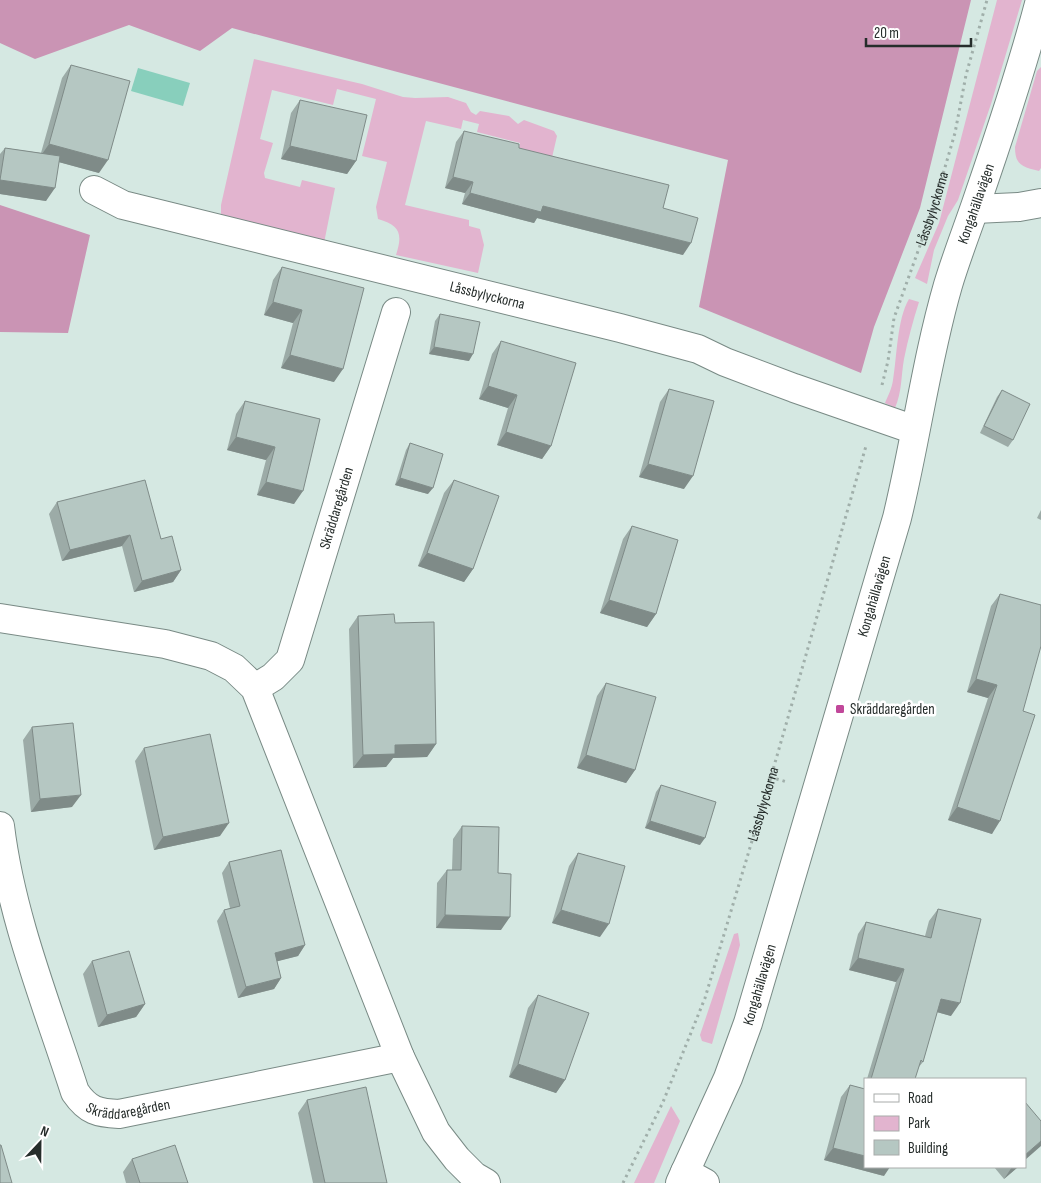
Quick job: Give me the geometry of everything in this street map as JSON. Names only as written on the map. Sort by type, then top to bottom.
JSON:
[{"type":"street","name":"Kongahällavägen","points":[[690,1179],[748,1023],[896,518],[933,340],[949,283],[1032,34],[1040,0]]},
{"type":"street","name":"Låssbylyckorna","points":[[94,190],[123,205],[620,328],[698,350],[794,388],[915,430]]},
{"type":"street","points":[[975,209],[1019,207],[1041,203]]},
{"type":"street","name":"Skräddaregården","points":[[255,688],[273,677],[290,660],[396,312]]},
{"type":"street","points":[[0,618],[165,644],[211,656],[234,668],[255,688],[400,1056],[436,1132],[457,1159],[474,1176],[486,1183]]},
{"type":"street","name":"Skräddaregården","points":[[0,826],[10,883],[24,936],[75,1092],[82,1102],[91,1109],[102,1114],[119,1114],[400,1056]]},
{"type":"path","name":"Låssbylyckorna","points":[[623,1183],[663,1102],[704,998],[874,416],[888,361],[894,318],[932,212],[954,134],[966,75],[987,0]]},
{"type":"path","points":[[770,777],[788,782]]},
{"type":"green space","points":[[997,0],[1022,0],[991,104],[958,200],[948,216],[934,250],[927,284],[915,278],[939,223]]},
{"type":"green space","points":[[254,59],[362,84],[403,97],[448,97],[466,103],[471,112],[476,115],[480,111],[509,116],[518,124],[524,120],[554,131],[557,136],[551,162],[518,153],[520,143],[477,132],[479,124],[463,120],[461,129],[426,121],[405,205],[469,220],[469,226],[480,229],[484,245],[478,273],[396,255],[399,241],[398,231],[391,224],[378,219],[376,207],[387,162],[362,156],[376,99],[337,89],[333,105],[272,90],[260,139],[273,143],[264,173],[265,178],[300,187],[302,180],[335,188],[324,243],[221,216],[221,205]]},
{"type":"green space","points":[[1041,67],[1041,168],[1039,171],[1028,168],[1018,161],[1015,147],[1037,71]]},
{"type":"green space","points":[[909,299],[919,302],[907,344],[900,390],[895,408],[885,403],[892,383],[902,317]]},
{"type":"green space","points":[[738,933],[740,945],[712,1044],[702,1041],[700,1035],[734,934]]},
{"type":"green space","points":[[671,1106],[680,1121],[654,1183],[634,1183]]},
{"type":"shaded area","points":[[0,0],[971,0],[920,208],[874,327],[861,373],[699,307],[728,160],[232,28],[200,51],[129,25],[35,59],[0,43]]},
{"type":"shaded area","points":[[138,68],[190,83],[183,106],[131,91]]},
{"type":"shaded area","points":[[0,205],[90,235],[68,333],[0,332]]},
{"type":"building","points":[[71,65],[130,81],[108,160],[49,144]]},
{"type":"building","points":[[300,100],[367,115],[356,161],[290,146]]},
{"type":"building","points":[[464,131],[519,144],[519,148],[669,185],[663,208],[698,218],[691,243],[543,206],[541,212],[470,193],[473,182],[453,177]]},
{"type":"building","points":[[5,148],[60,156],[55,188],[0,180]]},
{"type":"building","points":[[282,267],[364,288],[343,369],[290,355],[302,310],[273,302]]},
{"type":"building","points":[[440,314],[480,322],[473,354],[434,347]]},
{"type":"building","points":[[501,341],[576,363],[551,446],[506,432],[517,395],[488,386]]},
{"type":"building","points":[[669,389],[714,401],[693,476],[648,464]]},
{"type":"building","points":[[1002,390],[1030,404],[1013,440],[984,426]]},
{"type":"building","points":[[245,401],[320,419],[303,491],[266,482],[275,447],[236,437]]},
{"type":"building","points":[[410,443],[443,454],[433,488],[400,478]]},
{"type":"building","points":[[145,480],[161,539],[172,536],[181,570],[142,581],[130,535],[70,550],[57,502]]},
{"type":"building","points":[[454,480],[499,496],[473,569],[427,553]]},
{"type":"building","points":[[632,526],[678,540],[656,614],[609,600]]},
{"type":"building","points":[[1000,594],[1041,605],[1041,646],[1023,711],[1035,715],[1000,821],[957,807],[997,685],[976,679]]},
{"type":"building","points":[[394,614],[395,623],[434,622],[436,744],[395,745],[395,754],[363,755],[358,616]]},
{"type":"building","points":[[606,683],[656,697],[635,770],[586,755]]},
{"type":"building","points":[[73,723],[81,795],[40,799],[32,727]]},
{"type":"building","points":[[210,734],[229,823],[163,837],[144,748]]},
{"type":"building","points":[[661,785],[716,802],[705,838],[650,821]]},
{"type":"building","points":[[462,826],[499,827],[498,873],[511,874],[510,917],[445,915],[447,870],[461,870]]},
{"type":"building","points":[[281,850],[305,945],[275,953],[281,978],[246,987],[224,910],[240,906],[229,862]]},
{"type":"building","points":[[578,853],[625,866],[609,924],[561,910]]},
{"type":"building","points":[[938,909],[981,919],[960,1003],[941,999],[923,1062],[921,1060],[915,1078],[871,1078],[904,969],[858,958],[866,922],[931,938]]},
{"type":"building","points":[[129,951],[145,1004],[107,1015],[92,961]]},
{"type":"building","points":[[538,995],[589,1013],[565,1080],[518,1064]]},
{"type":"building","points":[[850,1085],[864,1089],[864,1156],[833,1148]]},
{"type":"building","points":[[366,1087],[387,1183],[325,1183],[307,1100]]},
{"type":"building","points":[[1026,1103],[1041,1121],[1041,1141],[1026,1154]]},
{"type":"building","points":[[1,1145],[12,1183],[0,1183]]},
{"type":"building","points":[[175,1145],[188,1183],[140,1183],[132,1159]]},
{"type":"place","name":"Skräddaregården","points":[[840,709]]}]
